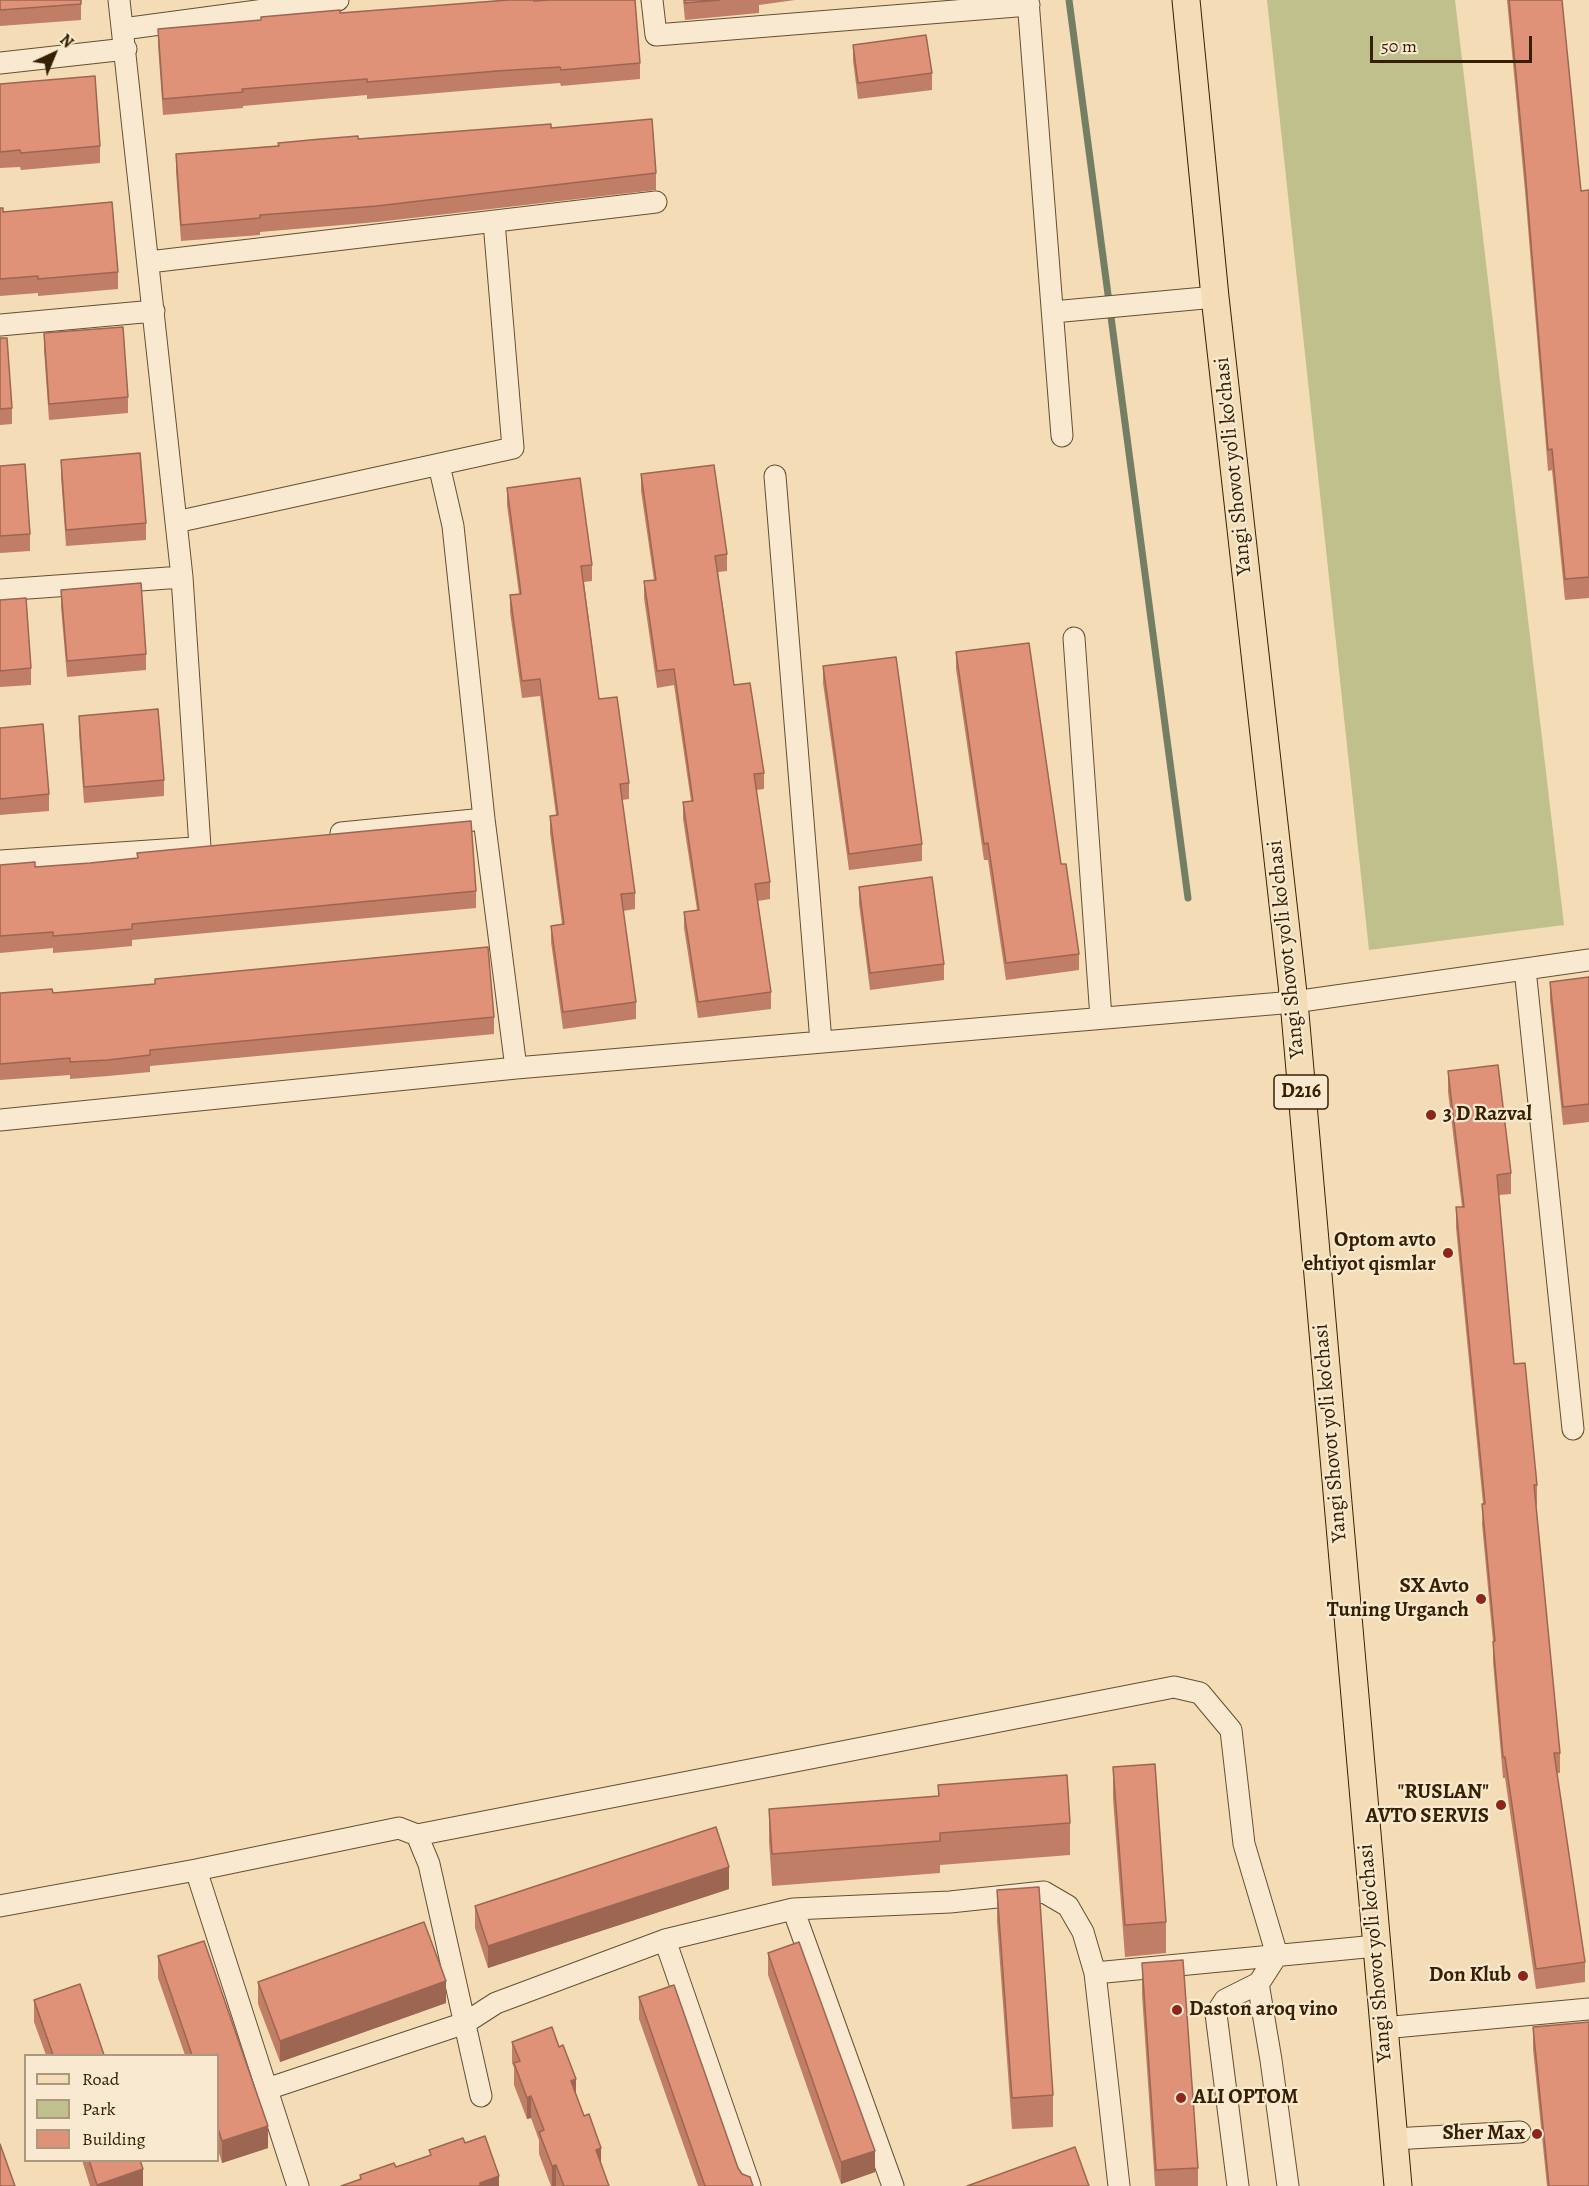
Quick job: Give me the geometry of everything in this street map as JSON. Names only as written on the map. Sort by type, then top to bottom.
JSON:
[{"type":"main road","name":"Yangi Shovot yo'li ko'chasi","points":[[1186,0],[1215,297],[1294,1002],[1398,2186]]},
{"type":"street","points":[[119,0],[182,577],[200,848]]},
{"type":"street","points":[[0,63],[338,0]]},
{"type":"street","points":[[652,0],[656,35],[1028,3],[1062,436]]},
{"type":"street","points":[[149,262],[656,202]]},
{"type":"street","points":[[176,522],[513,448],[494,222]]},
{"type":"street","points":[[1053,312],[1215,297]]},
{"type":"street","points":[[0,325],[154,311]]},
{"type":"street","points":[[439,465],[453,526],[484,819],[516,1068]]},
{"type":"street","points":[[775,476],[821,1042]]},
{"type":"street","points":[[0,590],[182,577]]},
{"type":"street","points":[[1074,638],[1101,1018]]},
{"type":"street","points":[[318,836],[484,819]]},
{"type":"street","points":[[0,861],[223,845]]},
{"type":"street","points":[[0,1120],[516,1068],[1294,1002],[1589,960]]},
{"type":"street","points":[[1525,969],[1573,1429]]},
{"type":"street","points":[[0,1906],[196,1870],[399,1828],[417,1835],[1174,1688],[1200,1693],[1231,1730],[1244,1844],[1277,1955]]},
{"type":"street","points":[[417,1835],[429,1864],[481,2096]]},
{"type":"street","points":[[196,1870],[298,2186]]},
{"type":"street","points":[[267,2090],[465,2023],[496,2003],[665,1940],[793,1909],[950,1902],[1044,1892],[1068,1906],[1083,1932],[1095,1973],[1119,2186]]},
{"type":"street","points":[[793,1909],[893,2186]]},
{"type":"street","points":[[665,1940],[750,2186]]},
{"type":"street","points":[[1095,1973],[1376,1946]]},
{"type":"street","points":[[1238,2186],[1216,2014],[1225,2000],[1258,1983],[1277,1955]]},
{"type":"street","points":[[1258,1983],[1288,2186]]},
{"type":"street","points":[[1383,2028],[1589,2009]]},
{"type":"street","points":[[1393,2139],[1520,2132]]},
{"type":"green space","points":[[1267,0],[1455,0],[1564,925],[1369,950]]},
{"type":"building","points":[[0,0],[81,0],[81,4],[0,10]]},
{"type":"building","points":[[508,0],[635,0],[640,63],[561,70],[560,67],[497,71],[367,82],[367,79],[242,89],[243,92],[163,99],[158,29],[340,10],[340,13]]},
{"type":"building","points":[[685,0],[720,0],[685,3]]},
{"type":"building","points":[[1509,0],[1562,0],[1581,191],[1589,190],[1589,577],[1565,579],[1552,449],[1548,450]]},
{"type":"building","points":[[926,35],[932,73],[858,83],[853,45]]},
{"type":"building","points":[[95,76],[100,146],[21,153],[20,150],[0,152],[0,84]]},
{"type":"building","points":[[652,119],[656,173],[377,206],[260,215],[260,218],[181,225],[176,154],[279,146],[278,143],[358,136],[358,139],[551,124],[551,128]]},
{"type":"building","points":[[112,202],[118,272],[38,279],[38,276],[0,279],[0,208],[3,208],[3,212]]},
{"type":"building","points":[[123,327],[128,397],[49,404],[44,333]]},
{"type":"building","points":[[0,338],[7,338],[12,408],[0,409]]},
{"type":"building","points":[[140,453],[146,523],[66,530],[61,460]]},
{"type":"building","points":[[25,464],[30,534],[0,536],[0,466]]},
{"type":"building","points":[[714,465],[727,554],[715,556],[734,685],[750,683],[764,773],[754,774],[770,882],[755,884],[771,992],[698,1002],[684,912],[699,910],[683,802],[693,801],[674,669],[657,671],[644,581],[656,580],[641,474]]},
{"type":"building","points":[[580,478],[592,565],[581,566],[599,699],[617,697],[629,783],[620,784],[635,893],[621,894],[636,1002],[563,1012],[551,926],[564,924],[550,816],[558,815],[540,679],[522,681],[510,595],[521,594],[507,488]]},
{"type":"building","points":[[141,583],[146,654],[67,661],[61,590]]},
{"type":"building","points":[[26,598],[31,668],[0,671],[0,600]]},
{"type":"building","points":[[1029,643],[1061,864],[1066,864],[1079,954],[1006,963],[988,843],[984,844],[956,652]]},
{"type":"building","points":[[896,657],[922,844],[849,854],[823,666]]},
{"type":"building","points":[[158,709],[164,780],[84,787],[79,716]]},
{"type":"building","points":[[43,724],[49,794],[0,799],[0,728]]},
{"type":"building","points":[[471,821],[476,891],[132,924],[132,929],[90,933],[53,936],[53,932],[0,936],[0,865],[35,862],[35,867],[90,863],[138,858],[137,853]]},
{"type":"building","points":[[932,877],[944,964],[870,973],[859,887]]},
{"type":"building","points":[[488,947],[494,1017],[150,1050],[150,1055],[108,1060],[70,1062],[70,1058],[0,1064],[0,993],[52,989],[53,993],[155,984],[155,979]]},
{"type":"building","points":[[1589,977],[1589,1104],[1563,1107],[1550,982]]},
{"type":"building","points":[[1498,1065],[1511,1173],[1497,1175],[1514,1364],[1525,1363],[1537,1485],[1534,1485],[1560,1753],[1554,1753],[1585,1962],[1536,1969],[1505,1757],[1503,1757],[1482,1504],[1485,1504],[1456,1207],[1464,1207],[1448,1071]]},
{"type":"building","points":[[1155,1764],[1166,1922],[1125,1925],[1113,1767]]},
{"type":"building","points":[[1067,1775],[1070,1823],[940,1833],[940,1841],[772,1854],[769,1809],[939,1796],[938,1785]]},
{"type":"building","points":[[716,1827],[729,1867],[488,1946],[475,1906]]},
{"type":"building","points":[[1039,1887],[1053,2095],[1012,2098],[997,1890]]},
{"type":"building","points":[[424,1922],[446,1981],[280,2041],[258,1982]]},
{"type":"building","points":[[204,1941],[268,2126],[222,2141],[219,2131],[219,2054],[192,2054],[158,1956]]},
{"type":"building","points":[[799,1942],[875,2151],[841,2162],[768,1953]]},
{"type":"building","points":[[1183,1960],[1198,2168],[1156,2170],[1142,1963]]},
{"type":"building","points":[[80,1984],[104,2054],[53,2054],[34,2000]]},
{"type":"building","points":[[674,1985],[738,2168],[742,2174],[750,2177],[753,2186],[705,2186],[639,1997]]},
{"type":"building","points":[[1589,2022],[1589,2186],[1549,2186],[1533,2027]]},
{"type":"building","points":[[552,2027],[559,2047],[563,2045],[576,2079],[571,2081],[584,2116],[589,2114],[601,2148],[596,2150],[609,2186],[564,2186],[556,2165],[552,2166],[539,2132],[544,2130],[531,2096],[527,2098],[514,2063],[520,2061],[512,2042]]},
{"type":"building","points":[[485,2136],[499,2176],[480,2183],[480,2186],[341,2186],[361,2179],[360,2175],[394,2163],[396,2167],[431,2155],[429,2150],[463,2138],[465,2143]]},
{"type":"building","points":[[0,2144],[15,2186],[0,2186]]},
{"type":"building","points":[[1075,2147],[1089,2186],[967,2186]]},
{"type":"building","points":[[90,2162],[141,2162],[143,2169],[97,2185]]},
{"type":"waterway","points":[[1069,0],[1188,898]]},
{"type":"place","name":"3 D Razval","points":[[1431,1115]]},
{"type":"place","name":"Optom avto ehtiyot qismlar","points":[[1448,1253]]},
{"type":"place","name":"SX Avto Tuning Urganch","points":[[1481,1599]]},
{"type":"place","name":"\"RUSLAN\" AVTO SERVIS","points":[[1501,1805]]},
{"type":"place","name":"Don Klub","points":[[1523,1976]]},
{"type":"place","name":"Daston aroq vino","points":[[1177,2010]]},
{"type":"place","name":"ALI OPTOM","points":[[1181,2098]]},
{"type":"place","name":"Sher Max","points":[[1537,2134]]}]
